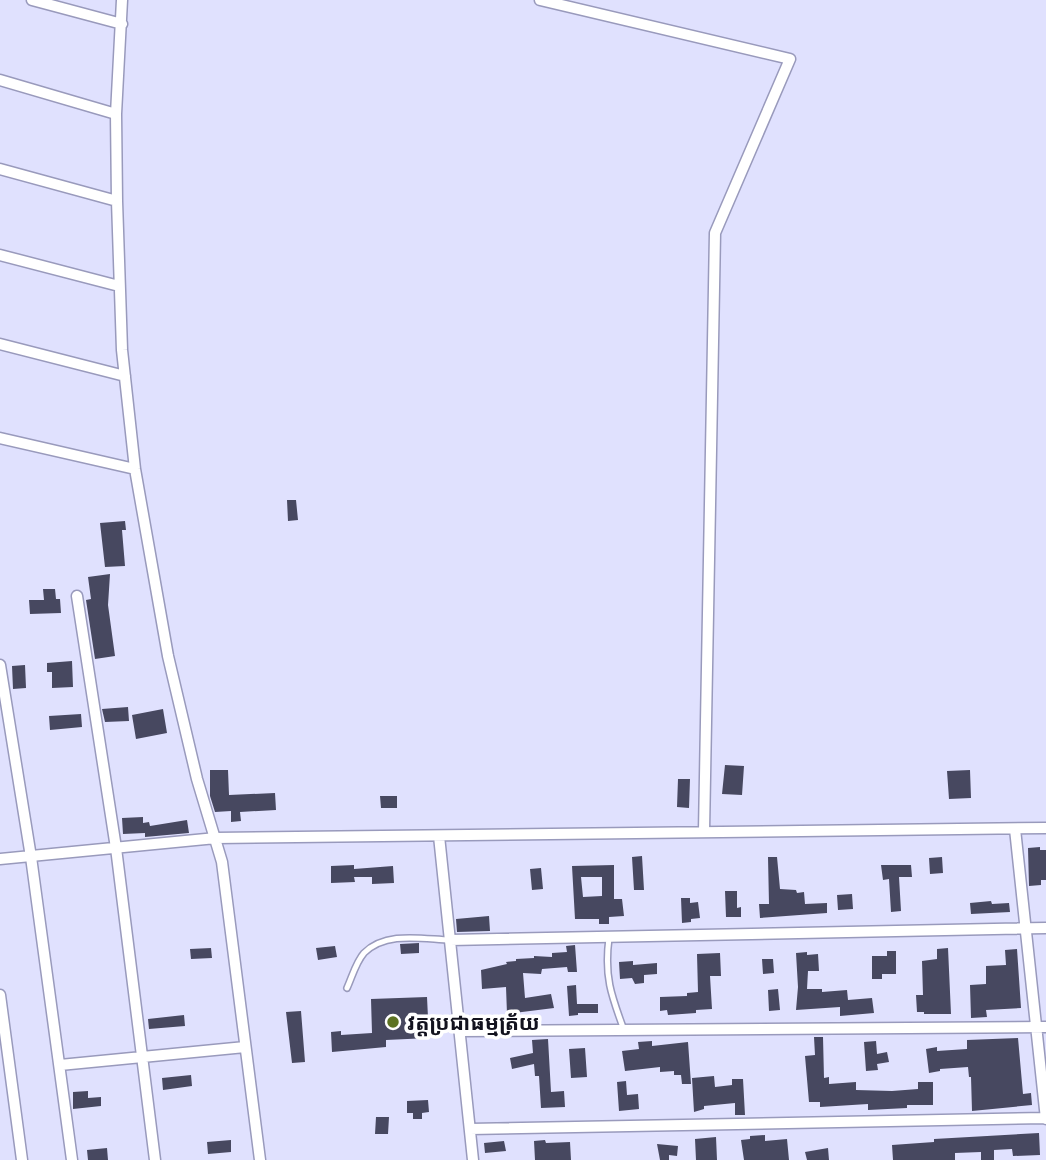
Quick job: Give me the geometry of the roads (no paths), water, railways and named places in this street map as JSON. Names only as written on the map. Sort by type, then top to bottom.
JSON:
[{"type":"street","points":[[32,0],[122,23]]},
{"type":"street","points":[[122,0],[116,114],[119,286],[135,469],[168,656],[197,779],[222,862],[260,1160]]},
{"type":"street","points":[[540,0],[790,59],[715,233],[704,831]]},
{"type":"street","points":[[0,80],[116,114]]},
{"type":"street","points":[[0,169],[117,201]]},
{"type":"street","points":[[0,255],[119,286]]},
{"type":"street","points":[[0,344],[125,376]]},
{"type":"street","points":[[0,438],[135,469]]},
{"type":"street","points":[[77,596],[116,848],[155,1160]]},
{"type":"street","points":[[0,665],[31,857],[72,1160]]},
{"type":"street","points":[[0,859],[216,838],[1046,828]]},
{"type":"street","points":[[470,1129],[1046,1119],[1041,1027],[1015,829]]},
{"type":"street","points":[[439,836],[473,1160]]},
{"type":"street","points":[[450,940],[1046,928]]},
{"type":"street","points":[[0,995],[22,1160]]},
{"type":"street","points":[[459,1031],[1041,1027]]},
{"type":"street","points":[[60,1065],[246,1047]]},
{"type":"lane","points":[[610,937],[606,958],[609,989],[624,1030]]},
{"type":"lane","points":[[347,988],[359,960],[366,951],[386,938],[450,940]]},
{"type":"place","name":"វត្តប្រជាធម្មត្រ័យ","points":[[393,1022]]}]
